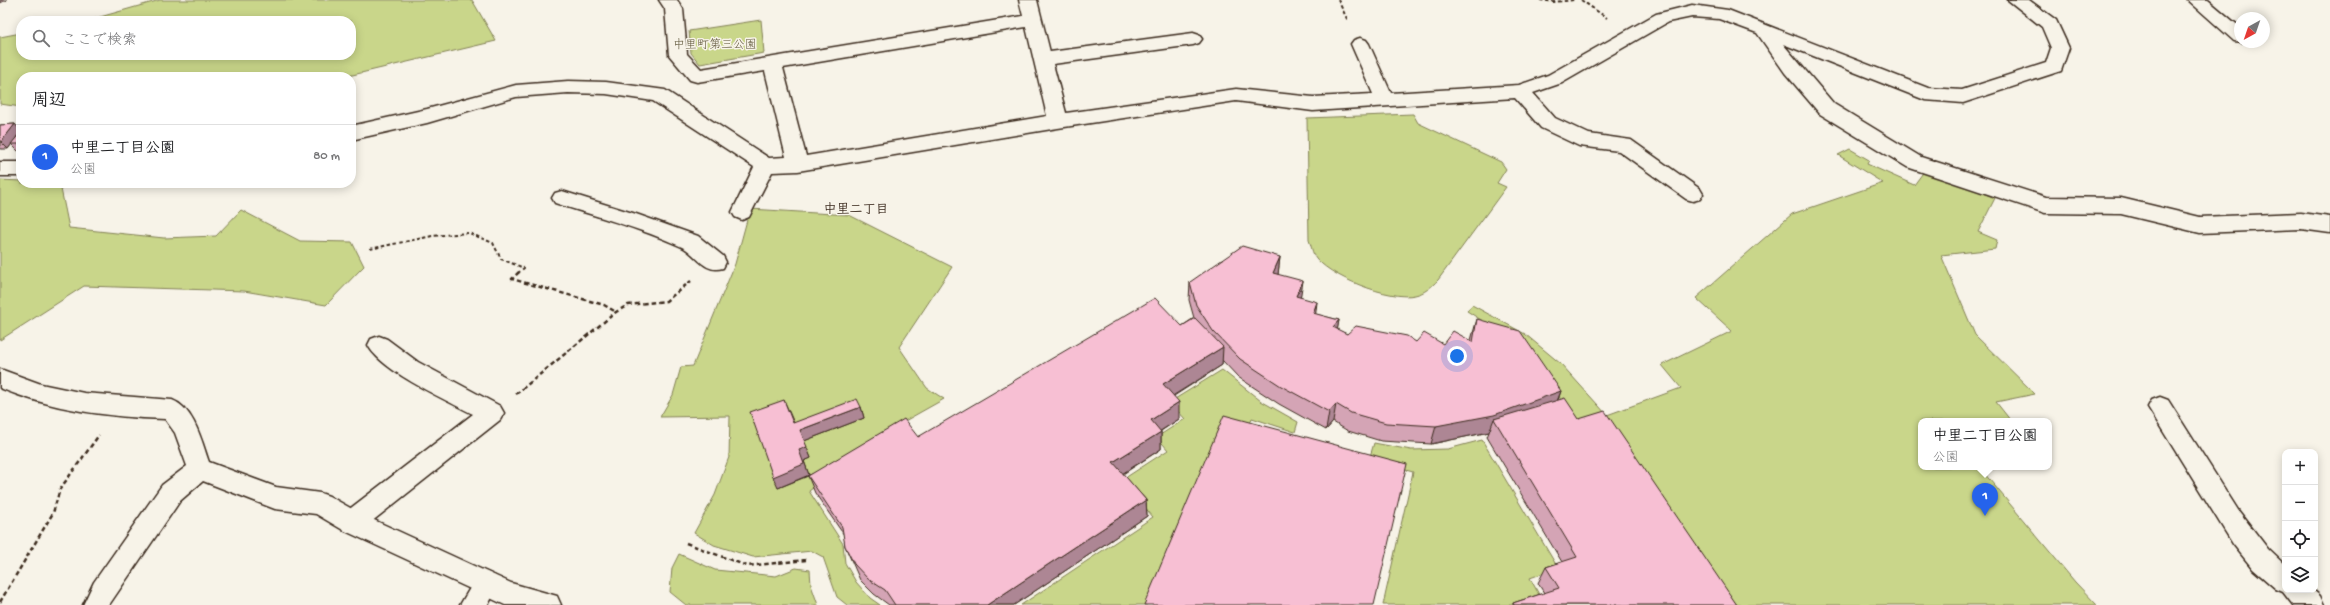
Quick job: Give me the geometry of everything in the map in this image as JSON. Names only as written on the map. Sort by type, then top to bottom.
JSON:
[{"type":"street","points":[[668,0],[674,9],[678,55],[697,76],[1032,20]]},
{"type":"street","points":[[1028,0],[1058,121]]},
{"type":"street","points":[[356,132],[427,116],[516,91],[568,87],[606,88],[658,94],[765,165],[798,164],[1058,121],[1236,95],[1313,104],[1520,91],[1555,79],[1662,18],[1692,11],[1722,14],[1925,94],[1963,97],[2054,67],[2060,48],[2050,24],[2017,0]]},
{"type":"street","points":[[2197,0],[2234,32]]},
{"type":"street","points":[[1763,29],[1792,69],[1827,109],[1914,162],[2045,205],[2121,206],[2200,225],[2301,221],[2330,225]]},
{"type":"street","points":[[1042,59],[1193,39]]},
{"type":"street","points":[[1360,44],[1385,100]]},
{"type":"street","points":[[773,64],[798,164]]},
{"type":"street","points":[[1520,91],[1548,123],[1586,141],[1624,145],[1694,194]]},
{"type":"street","points":[[742,212],[765,165]]},
{"type":"street","points":[[0,168],[16,169]]},
{"type":"street","points":[[562,198],[629,219],[691,242],[715,262]]},
{"type":"street","points":[[352,522],[492,413],[410,369],[379,346]]},
{"type":"street","points":[[0,378],[16,386],[76,402],[120,407],[172,410],[185,429],[200,469],[274,498],[320,504],[480,594],[508,594],[548,605]]},
{"type":"street","points":[[2160,407],[2184,440],[2218,502],[2256,554],[2282,577]]},
{"type":"street","points":[[96,605],[103,590],[171,493],[200,469]]},
{"type":"street","points":[[2298,593],[2312,605]]},
{"type":"path","points":[[1540,0],[1554,2],[1574,0]]},
{"type":"path","points":[[1581,0],[1613,22]]},
{"type":"path","points":[[370,249],[432,236],[469,233],[493,243],[501,259],[524,268],[512,279],[604,305],[616,312]]},
{"type":"path","points":[[492,413],[616,312],[628,305],[666,300],[715,262]]},
{"type":"path","points":[[0,602],[53,513],[60,489],[120,407]]},
{"type":"path","points":[[686,543],[747,566],[807,560]]},
{"type":"green space","points":[[160,0],[472,0],[496,41],[356,74],[356,72],[16,72],[16,106],[0,104],[0,37],[16,34],[16,60],[356,60],[356,16],[104,16]]},
{"type":"green space","name":"中里町第三公園","points":[[761,20],[764,53],[700,64],[691,53],[689,31]]},
{"type":"green space","points":[[1413,114],[1418,123],[1501,162],[1506,169],[1497,183],[1506,187],[1438,280],[1422,293],[1404,296],[1376,291],[1360,285],[1331,271],[1314,255],[1309,240],[1307,118]]},
{"type":"green space","points":[[1850,149],[1869,160],[1867,164],[1914,185],[1925,170],[1995,198],[1978,232],[1997,240],[1995,249],[1941,255],[1975,335],[2035,394],[1996,402],[2009,418],[1918,418],[1918,470],[1982,470],[2075,582],[2097,605],[1732,605],[1579,430],[1543,370],[1508,337],[1467,311],[1472,305],[1525,334],[1561,364],[1607,415],[1681,388],[1662,365],[1732,331],[1696,298],[1792,214],[1883,183],[1838,155]]},
{"type":"green space","points":[[0,180],[16,181],[16,188],[61,188],[69,228],[164,238],[216,236],[241,210],[300,241],[352,242],[364,266],[326,305],[244,291],[84,286],[0,340]]},
{"type":"green space","points":[[750,209],[849,215],[952,267],[899,347],[927,388],[944,399],[903,422],[809,491],[843,544],[845,563],[856,582],[870,598],[880,605],[847,605],[837,597],[823,557],[812,551],[753,557],[714,545],[694,533],[715,495],[729,457],[730,416],[660,417],[673,395],[681,367],[693,366],[735,264]]},
{"type":"green space","points":[[1222,370],[1261,401],[1298,422],[1295,432],[1252,418],[1245,437],[1147,605],[1021,605],[1153,517],[1122,480],[1168,450],[1157,437],[1185,419],[1170,402]]},
{"type":"green space","points":[[1482,440],[1558,568],[1530,578],[1542,600],[1526,605],[1383,605],[1413,472],[1369,460],[1374,443],[1411,450],[1448,449]]},
{"type":"green space","points":[[679,554],[715,570],[776,576],[796,568],[810,570],[811,585],[818,605],[686,605],[670,592],[672,568]]},
{"type":"building","points":[[15,124],[1,142],[0,142],[0,125]]},
{"type":"building","points":[[16,138],[16,144],[11,144]]},
{"type":"building","points":[[1242,246],[1280,257],[1273,273],[1303,281],[1296,296],[1317,302],[1313,313],[1339,320],[1333,327],[1347,334],[1356,326],[1407,336],[1416,342],[1424,333],[1443,344],[1453,331],[1473,342],[1477,319],[1520,331],[1561,391],[1494,415],[1436,426],[1386,423],[1351,413],[1336,404],[1329,412],[1281,386],[1240,359],[1213,331],[1196,305],[1190,282]]},
{"type":"building","points":[[1155,298],[1182,326],[1195,318],[1223,347],[1163,384],[1179,402],[1151,420],[1161,432],[1113,462],[1146,500],[987,605],[895,605],[885,590],[868,579],[854,564],[845,546],[842,527],[808,476],[904,419],[918,437]]},
{"type":"building","points":[[1565,398],[1579,419],[1605,411],[1737,605],[1514,605],[1513,603],[1559,588],[1546,567],[1577,557],[1494,419]]},
{"type":"building","points":[[857,399],[861,407],[800,430],[807,447],[799,450],[804,464],[773,477],[750,412],[784,400],[793,423]]},
{"type":"building","points":[[1224,415],[1407,464],[1374,605],[1144,605]]},
{"type":"place","name":"中里二丁目公園","points":[[1985,516]]},
{"type":"district","name":"中里二丁目","points":[[856,208]]}]
